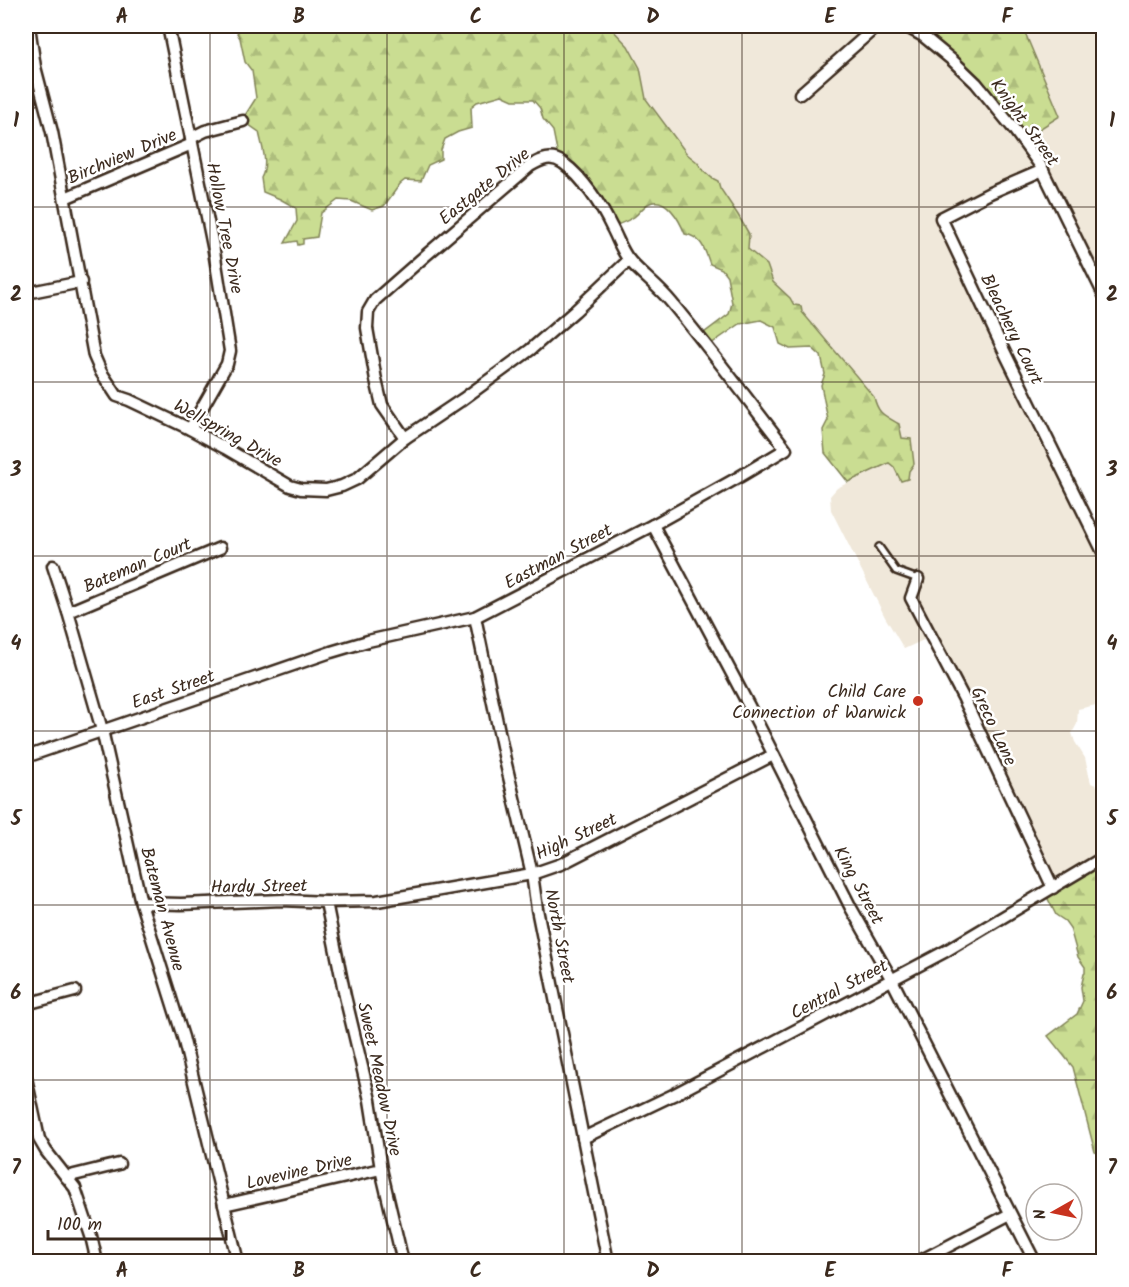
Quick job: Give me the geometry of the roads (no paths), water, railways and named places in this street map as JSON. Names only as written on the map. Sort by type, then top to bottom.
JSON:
[{"type":"street","name":"Wellspring Drive","points":[[29,26],[30,68],[52,132],[94,356],[101,372],[117,396],[190,429],[290,486],[312,491],[326,490],[357,479],[405,438],[464,399],[530,350],[629,260]]},
{"type":"street","name":"Hollow Tree Drive","points":[[168,26],[214,251],[230,351],[227,364],[190,429]]},
{"type":"street","points":[[800,94],[877,26]]},
{"type":"street","name":"Knight Street","points":[[905,26],[923,36],[976,83],[1013,128],[1043,171],[1104,295]]},
{"type":"street","name":"Birchview Drive","points":[[65,198],[191,141],[205,131],[243,121]]},
{"type":"street","name":"Eastgate Drive","points":[[405,438],[382,405],[367,328],[368,312],[375,300],[530,166],[542,159],[553,158],[564,164],[591,192],[629,260],[669,299],[786,449]]},
{"type":"street","name":"Bleachery Court","points":[[1043,171],[990,193],[941,218],[1104,554]]},
{"type":"street","points":[[26,293],[81,282]]},
{"type":"street","name":"Eastman Street","points":[[331,652],[368,641],[476,618],[653,525],[786,449]]},
{"type":"street","name":"King Street","points":[[653,525],[749,706],[851,908],[892,980],[1035,1262]]},
{"type":"street","name":"Bateman Court","points":[[68,612],[220,548]]},
{"type":"street","name":"Bateman Avenue","points":[[53,566],[102,730],[141,903],[183,1037],[238,1262]]},
{"type":"street","name":"Greco Lane","points":[[918,579],[911,598],[969,709],[1053,888]]},
{"type":"street","name":"North Street","points":[[476,618],[505,760],[532,874],[537,909],[608,1262]]},
{"type":"street","name":"East Street","points":[[26,757],[331,652]]},
{"type":"street","name":"High Street","points":[[377,902],[532,874],[561,864],[773,755]]},
{"type":"street","name":"Central Street","points":[[584,1138],[673,1095],[946,951],[1104,857]]},
{"type":"street","name":"Hardy Street","points":[[141,903],[181,904],[282,900],[377,902]]},
{"type":"street","name":"Sweet Meadow Drive","points":[[326,902],[345,996],[370,1100],[381,1169],[403,1262]]},
{"type":"street","points":[[26,1004],[75,991]]},
{"type":"street","points":[[26,1078],[39,1139],[75,1188],[97,1262]]},
{"type":"street","points":[[66,1177],[119,1164]]},
{"type":"street","name":"Lovevine Drive","points":[[224,1204],[381,1169]]},
{"type":"street","points":[[918,1262],[1010,1214]]},
{"type":"lane","points":[[879,547],[896,571],[918,579]]},
{"type":"place","name":"Child Care Connection of Warwick","points":[[918,701]]}]
